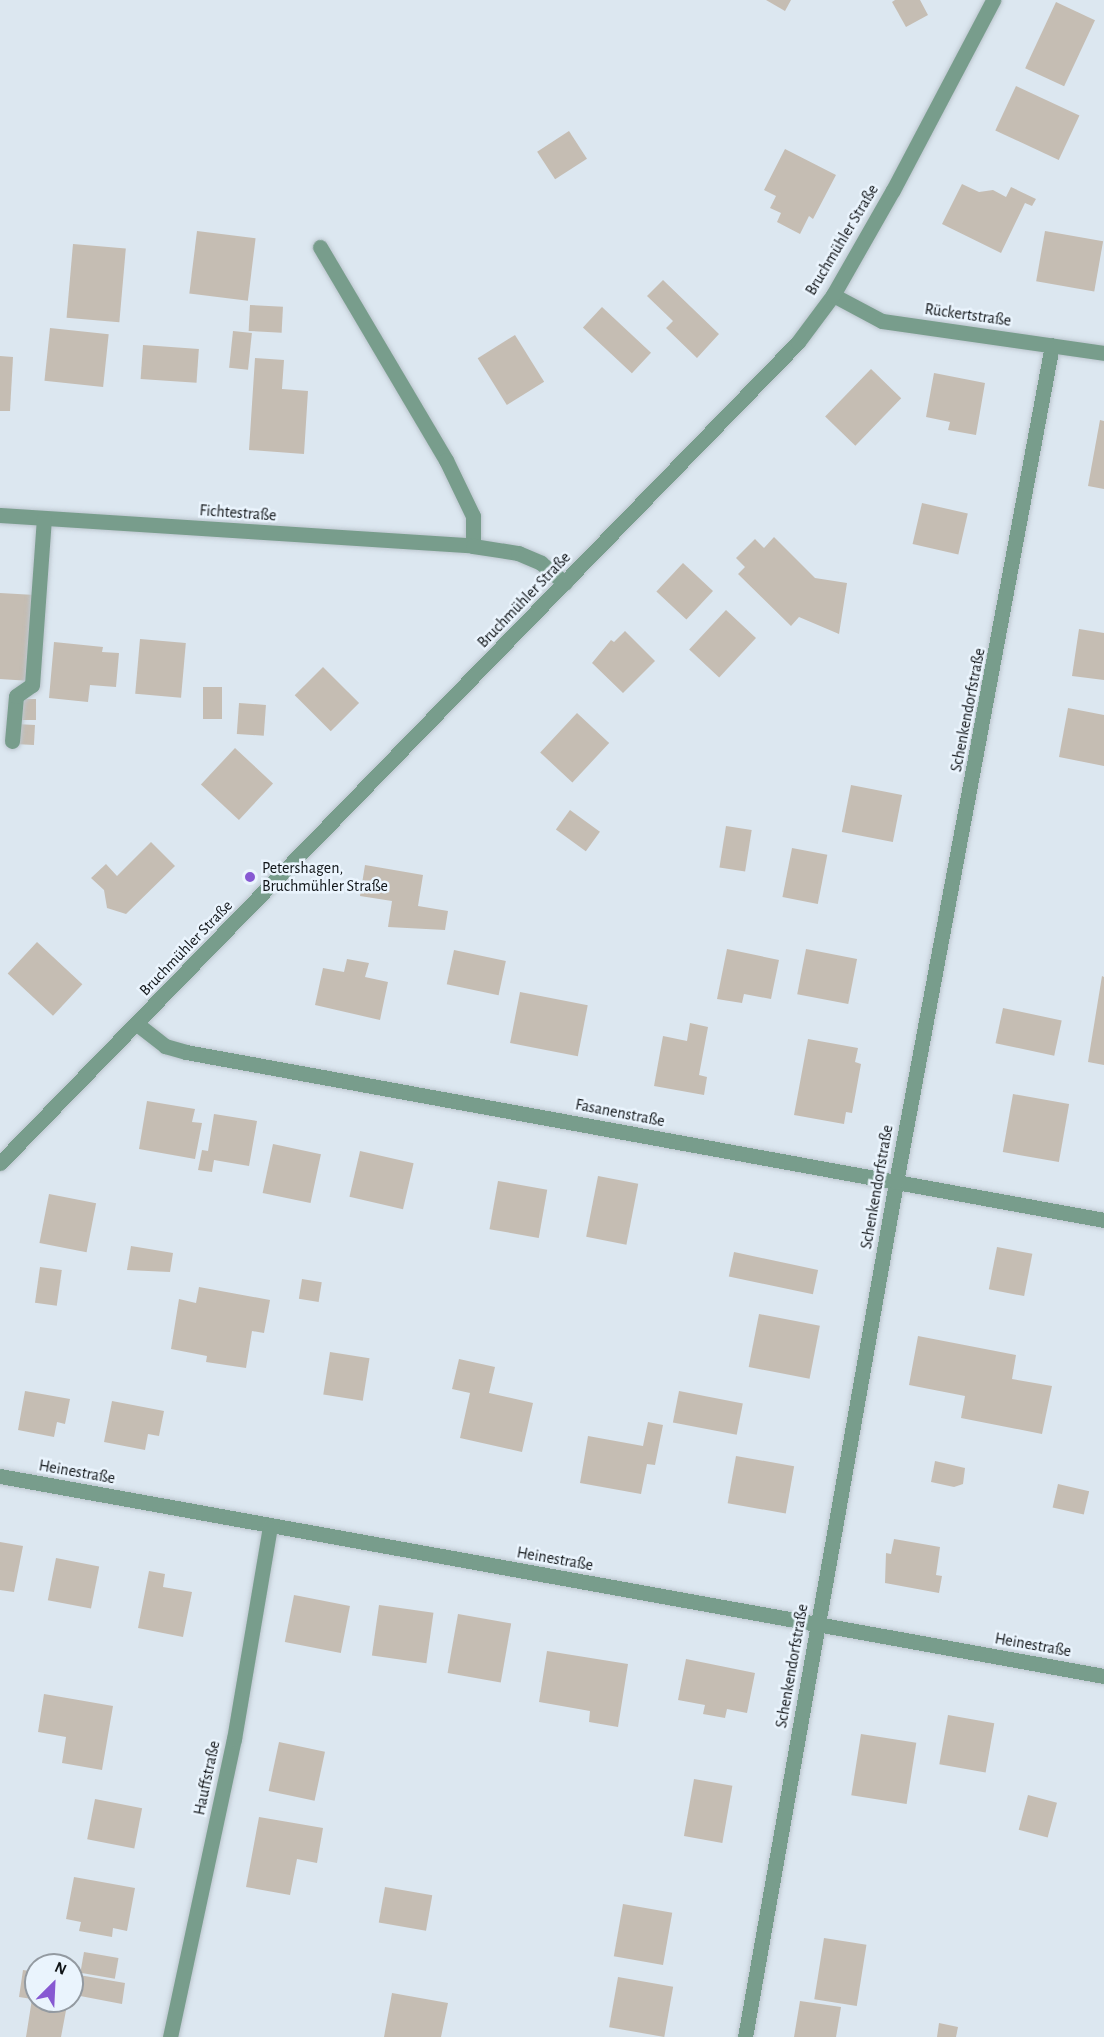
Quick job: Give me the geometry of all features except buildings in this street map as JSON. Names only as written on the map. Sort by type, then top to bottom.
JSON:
[{"type":"street","name":"Bruchmühler Straße","points":[[0,1163],[753,391],[833,295],[893,190],[993,0]]},
{"type":"street","points":[[320,247],[446,460],[473,516],[473,546]]},
{"type":"street","name":"Rückertstraße","points":[[833,295],[882,321],[1104,353]]},
{"type":"street","name":"Schenkendorfstraße","points":[[745,2037],[896,1182],[1052,345]]},
{"type":"street","name":"Fichtestraße","points":[[0,515],[473,546],[518,553],[541,563],[565,583]]},
{"type":"street","points":[[12,741],[16,696],[32,685],[44,518]]},
{"type":"street","name":"Fasanenstraße","points":[[137,1024],[165,1046],[186,1052],[1104,1220]]},
{"type":"street","name":"Heinestraße","points":[[0,1476],[1104,1676]]},
{"type":"street","name":"Hauffstraße","points":[[170,2037],[234,1739],[270,1526]]},
{"type":"place","name":"Petershagen, Bruchmühler Straße","points":[[250,877]]}]
